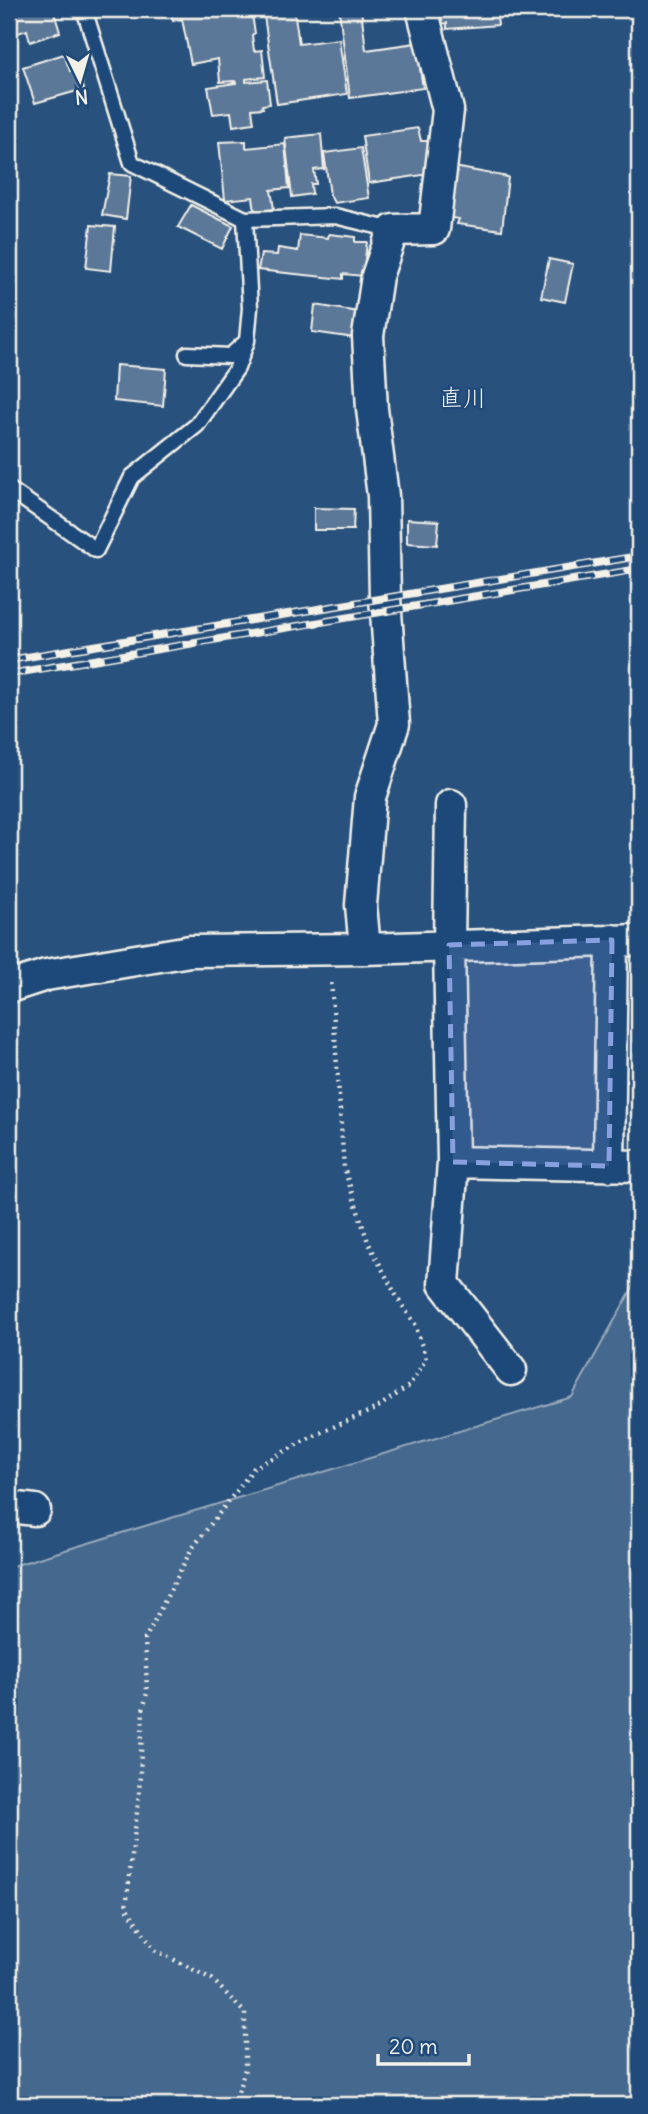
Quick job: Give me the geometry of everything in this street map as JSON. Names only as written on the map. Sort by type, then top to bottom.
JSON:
[{"type":"street","points":[[365,949],[361,905],[370,797],[394,724],[385,598],[383,496],[372,409],[368,336],[377,276],[393,230],[434,229],[448,110],[422,9]]},
{"type":"street","points":[[451,805],[449,945],[453,1161],[444,1284],[511,1370]]},
{"type":"street","points":[[9,987],[46,975],[190,951],[329,950],[626,940],[609,1166]]},
{"type":"street","points":[[453,1161],[639,1166]]},
{"type":"lane","points":[[84,9],[132,163],[245,219],[335,216],[393,230]]},
{"type":"lane","points":[[9,489],[96,550],[132,477],[197,425],[237,368],[247,341],[250,308],[245,219]]},
{"type":"lane","points":[[187,354],[230,356],[247,341]]},
{"type":"path","points":[[234,2105],[245,2069],[246,2013],[212,1979],[155,1950],[126,1907],[139,1796],[146,1693],[145,1639],[191,1550],[254,1468],[317,1434],[374,1409],[409,1387],[426,1359],[415,1324],[398,1299],[368,1242],[344,1168],[329,950]]},
{"type":"highlighted area","points":[[612,940],[609,1166],[453,1162],[449,945]]},
{"type":"shaded area","points":[[639,1276],[639,2105],[9,2105],[9,1567],[572,1397]]},
{"type":"building","points":[[9,9],[53,9],[60,32],[30,42],[27,30],[15,34]]},
{"type":"building","points":[[171,9],[251,9],[255,33],[252,35],[254,51],[262,50],[265,77],[246,79],[246,82],[267,80],[270,104],[252,109],[254,123],[233,126],[231,112],[213,114],[208,87],[236,83],[220,82],[218,59],[191,64],[182,19],[173,21]]},
{"type":"building","points":[[263,9],[294,9],[299,44],[339,39],[347,94],[277,104]]},
{"type":"building","points":[[339,9],[361,9],[366,50],[416,43],[423,88],[350,98]]},
{"type":"building","points":[[428,9],[496,9],[498,25],[447,29],[447,23],[429,25]]},
{"type":"building","points":[[64,54],[70,71],[78,68],[84,89],[35,103],[23,67]]},
{"type":"building","points":[[418,128],[421,141],[430,141],[436,173],[369,183],[362,136]]},
{"type":"building","points":[[321,134],[324,169],[314,170],[316,184],[311,184],[312,194],[292,197],[285,138]]},
{"type":"building","points":[[246,141],[246,148],[285,144],[289,188],[271,190],[274,209],[255,212],[253,197],[225,200],[219,142]]},
{"type":"building","points":[[361,148],[369,198],[334,203],[330,195],[324,153]]},
{"type":"building","points":[[449,166],[508,177],[502,230],[457,224],[459,219],[439,216]]},
{"type":"building","points":[[110,174],[131,176],[126,219],[102,215]]},
{"type":"building","points":[[191,205],[233,226],[222,249],[178,227]]},
{"type":"building","points":[[91,225],[115,227],[111,271],[86,268]]},
{"type":"building","points":[[329,234],[355,237],[355,242],[367,242],[363,276],[343,274],[343,279],[258,270],[261,254],[277,255],[278,248],[298,251],[300,235],[328,238]]},
{"type":"building","points":[[549,259],[573,264],[565,302],[541,297]]},
{"type":"building","points":[[315,305],[359,312],[355,338],[312,332]]},
{"type":"building","points":[[116,365],[166,369],[163,406],[114,401]]},
{"type":"building","points":[[314,508],[354,509],[353,530],[314,530]]},
{"type":"building","points":[[407,519],[439,521],[437,545],[407,543]]},
{"type":"railway","points":[[9,660],[639,556]]},
{"type":"railway","points":[[9,674],[639,569]]},
{"type":"district","name":"直川","points":[[463,398]]}]
